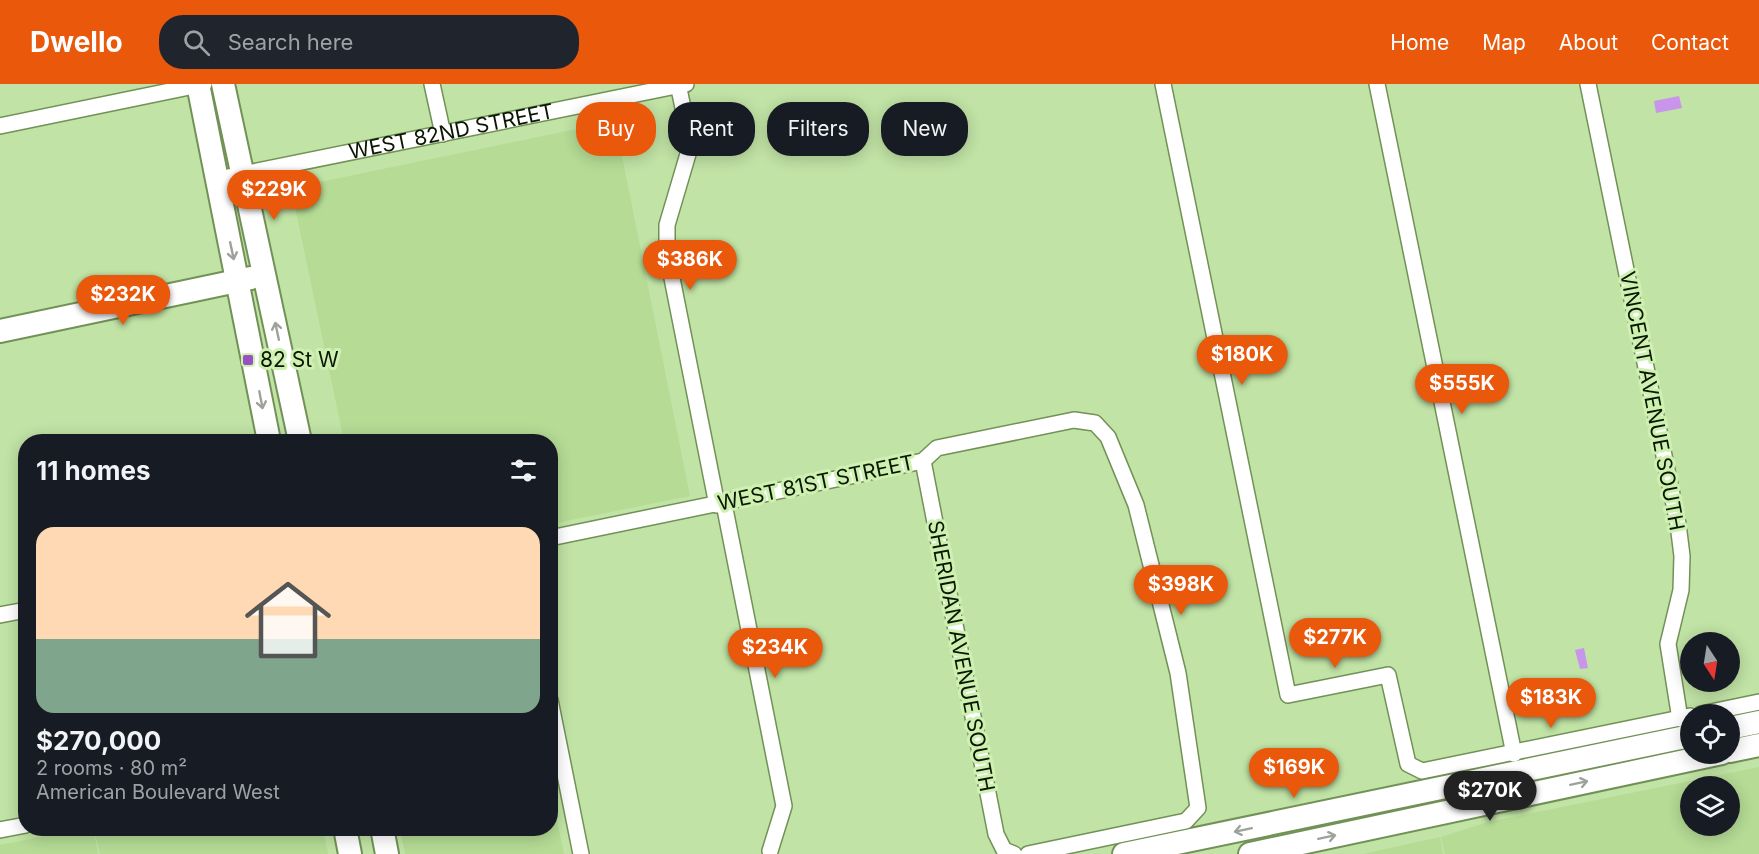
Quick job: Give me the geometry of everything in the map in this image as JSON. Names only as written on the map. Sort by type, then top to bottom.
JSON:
[{"type":"main road","points":[[200,84],[268,434]]},
{"type":"main road","points":[[223,84],[299,434]]},
{"type":"main road","points":[[0,332],[265,276]]},
{"type":"main road","points":[[1740,726],[1759,722]]},
{"type":"main road","points":[[1124,854],[1404,796],[1680,726]]},
{"type":"main road","points":[[1740,749],[1759,745]]},
{"type":"main road","points":[[1250,854],[1680,762]]},
{"type":"main road","points":[[1404,796],[1409,820]]},
{"type":"main road","points":[[347,836],[350,854]]},
{"type":"main road","points":[[384,836],[387,854]]},
{"type":"street","points":[[0,126],[200,84]]},
{"type":"street","points":[[432,84],[443,134]]},
{"type":"street","points":[[1163,84],[1288,695],[1388,675],[1408,764],[1422,771],[1680,725]]},
{"type":"street","points":[[1377,84],[1514,753]]},
{"type":"street","name":"VINCENT AVENUE SOUTH","points":[[1588,84],[1678,524],[1682,556],[1680,590],[1668,644],[1682,704]]},
{"type":"street","name":"WEST 82ND STREET","points":[[218,179],[681,85]]},
{"type":"street","points":[[681,85],[688,154],[667,225],[667,253],[784,806],[770,851]]},
{"type":"street","name":"WEST 81ST STREET","points":[[558,536],[923,461],[937,448],[1074,420],[1095,423],[1108,437],[1136,505],[1178,673],[1198,808],[1186,821],[1029,854]]},
{"type":"street","name":"SHERIDAN AVENUE SOUTH","points":[[923,461],[996,834],[1009,852]]},
{"type":"street","points":[[0,615],[18,612]]},
{"type":"street","points":[[1740,706],[1759,702]]},
{"type":"street","points":[[558,740],[581,854]]},
{"type":"street","points":[[0,830],[18,827]]},
{"type":"shaded area","points":[[1679,96],[1682,108],[1656,113],[1654,101]]},
{"type":"shaded area","points":[[576,129],[576,156],[622,156],[690,496],[558,523],[558,434],[343,434],[291,188]]},
{"type":"shaded area","points":[[1584,648],[1588,668],[1580,669],[1575,650]]},
{"type":"shaded area","points":[[1759,767],[1759,854],[1445,854],[1441,837],[1488,822],[1680,783],[1680,836],[1740,836],[1740,776],[1715,776]]},
{"type":"shaded area","points":[[558,824],[564,854],[405,854],[402,836],[558,836]]},
{"type":"shaded area","points":[[44,836],[95,836],[98,854],[0,854],[0,845]]},
{"type":"shaded area","points":[[96,836],[325,836],[328,854],[100,854]]},
{"type":"shaded area","points":[[1440,837],[1443,854],[1363,854]]},
{"type":"place","name":"82 St W","points":[[248,360]]}]
